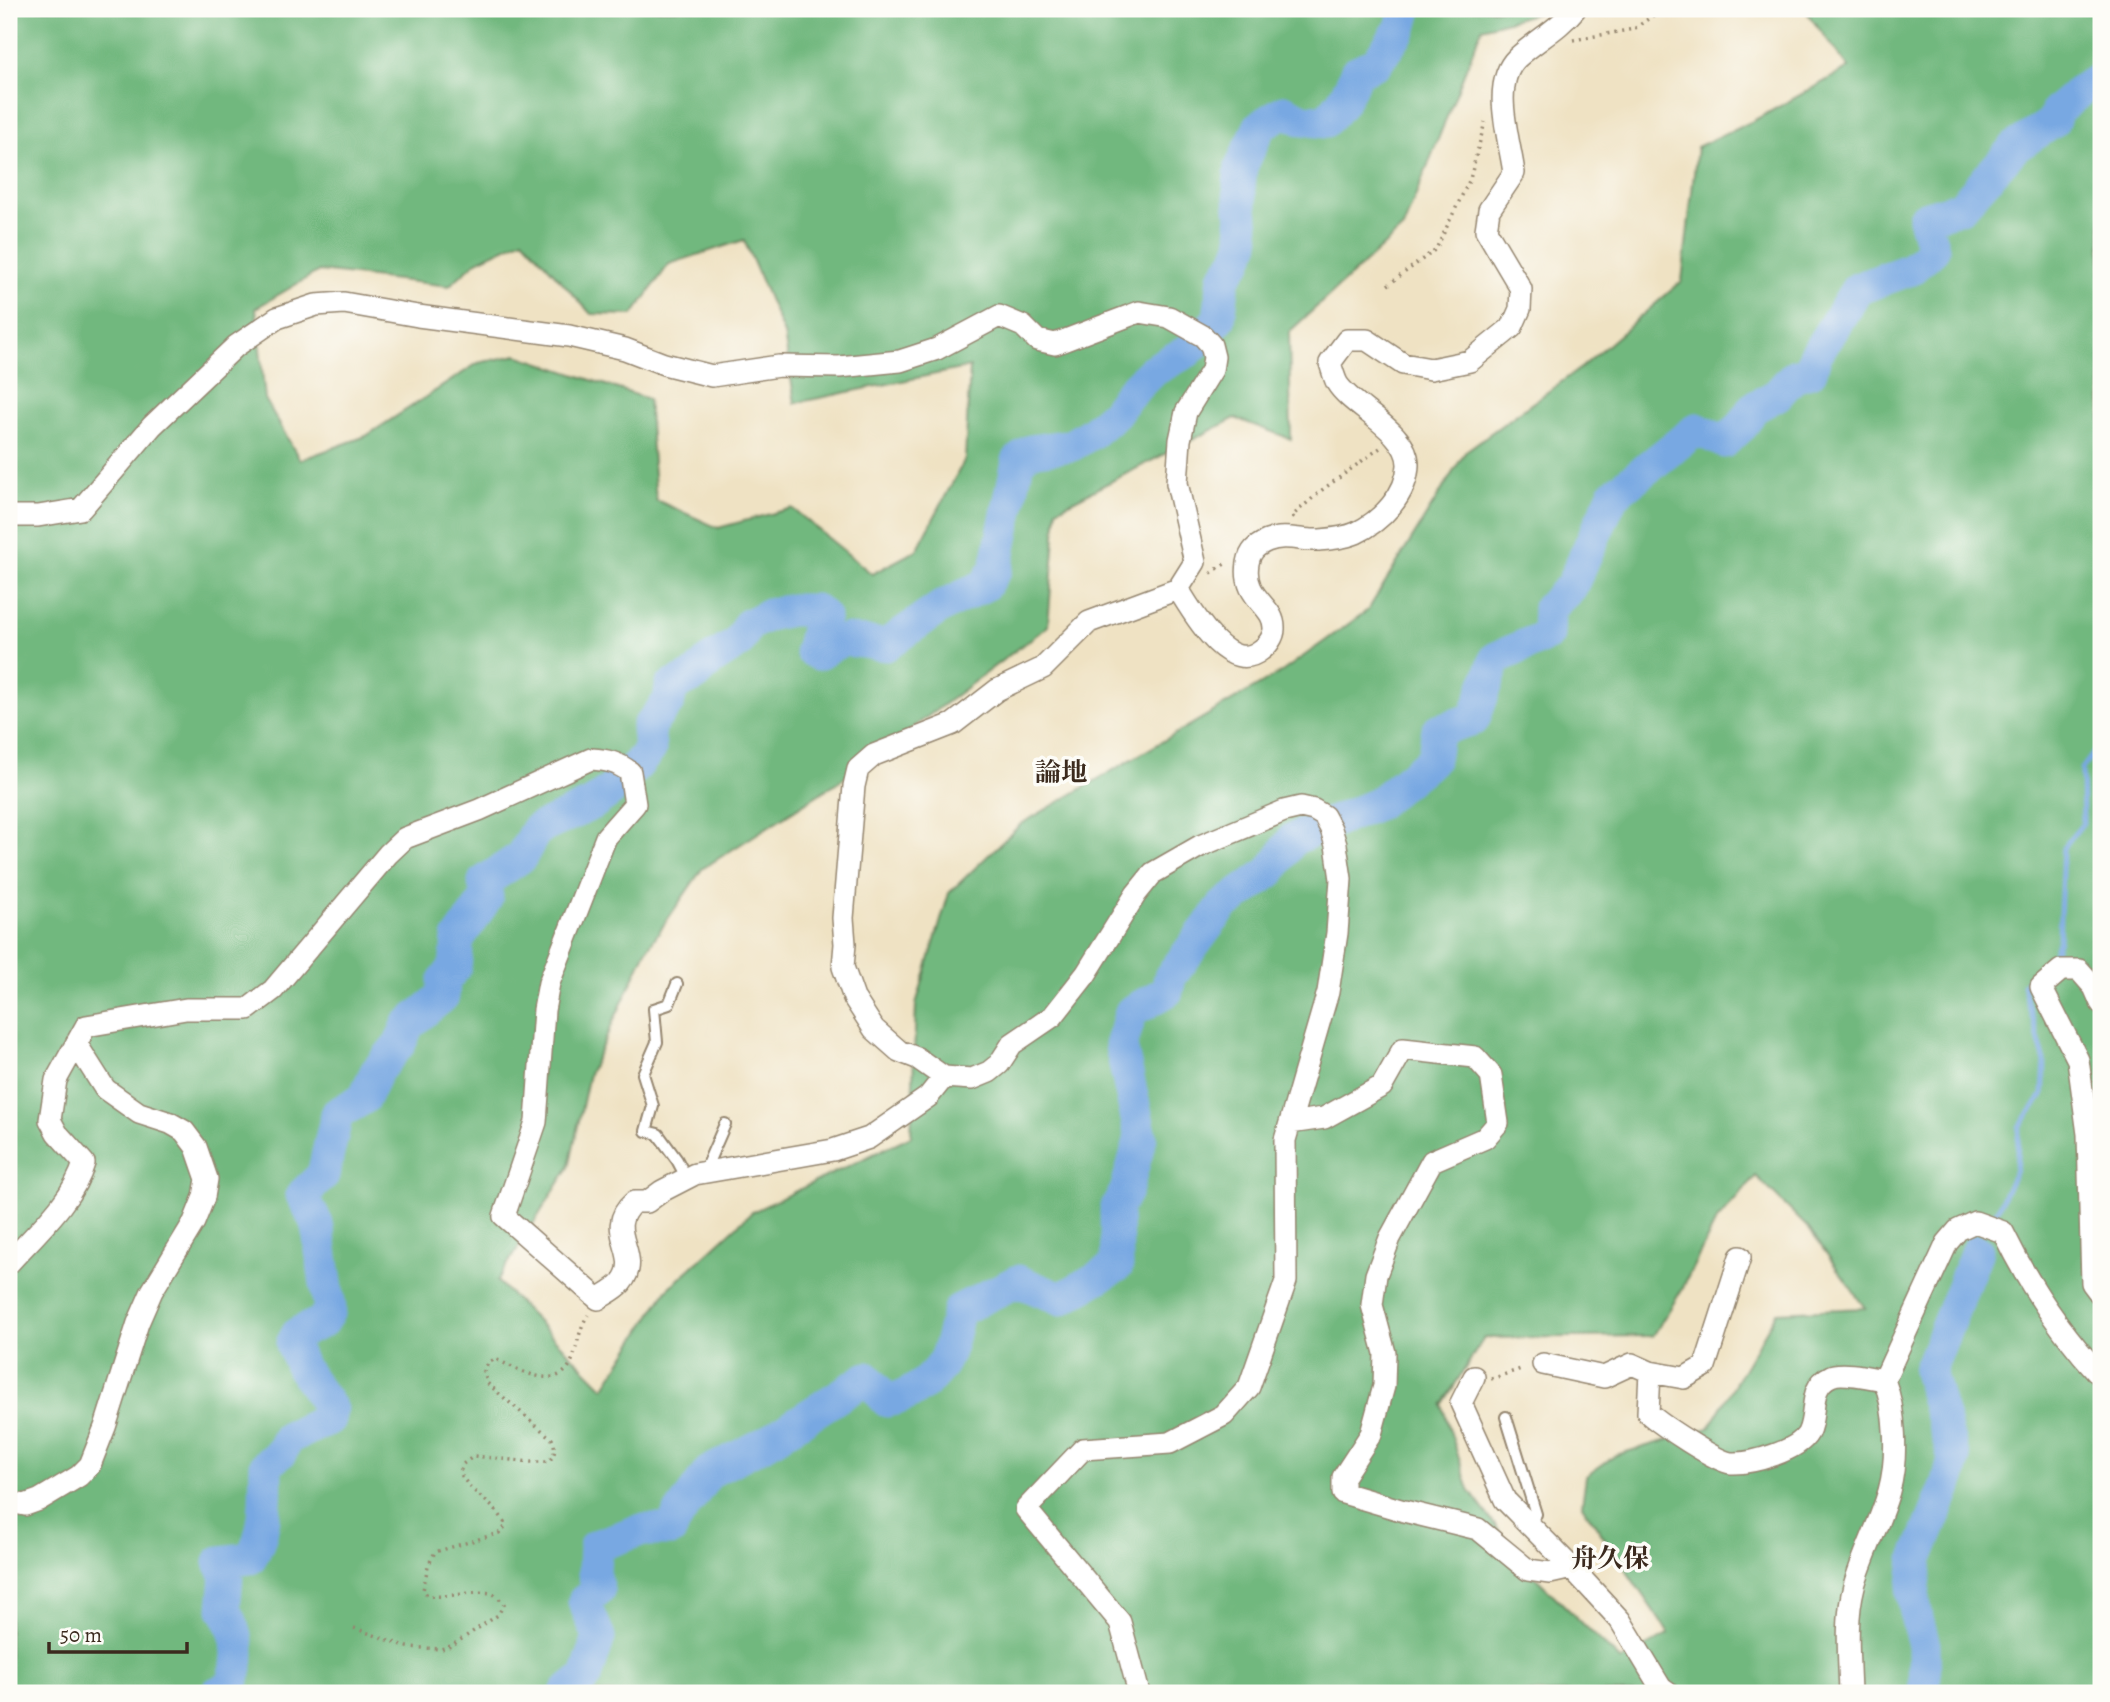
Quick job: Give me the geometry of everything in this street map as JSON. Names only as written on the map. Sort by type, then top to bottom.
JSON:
[{"type":"street","points":[[1178,589],[1204,632],[1226,650],[1239,656],[1253,656],[1264,649],[1275,631],[1273,619],[1252,593],[1247,582],[1249,555],[1256,546],[1276,538],[1311,539],[1355,534],[1377,519],[1397,500],[1408,464],[1403,445],[1338,384],[1330,363],[1347,340],[1367,340],[1404,364],[1431,369],[1470,361],[1511,327],[1520,309],[1521,289],[1486,230],[1489,210],[1514,173],[1502,99],[1506,79],[1515,60],[1575,9]]},
{"type":"street","points":[[9,516],[38,516],[81,509],[152,426],[236,346],[277,318],[316,304],[344,303],[418,316],[569,336],[625,349],[664,364],[712,376],[779,366],[839,367],[900,360],[937,349],[999,316],[1023,326],[1037,340],[1055,344],[1139,312],[1169,317],[1203,337],[1211,345],[1214,357],[1212,370],[1186,412],[1180,440],[1177,483],[1195,562],[1178,589],[1089,622],[1043,668],[997,690],[953,724],[874,755],[858,769],[853,786],[843,918],[843,967],[854,998],[874,1029],[899,1051],[917,1058],[944,1077],[972,1079],[989,1072],[999,1064],[1012,1044],[1053,1016],[1086,974],[1136,894],[1153,873],[1222,836],[1267,816],[1301,807],[1324,816],[1331,829],[1336,845],[1341,897],[1338,933],[1328,992],[1285,1140],[1286,1281],[1248,1387],[1224,1415],[1170,1443],[1083,1449],[1026,1508],[1120,1622],[1139,1693]]},
{"type":"street","points":[[9,1263],[70,1194],[80,1176],[84,1163],[57,1133],[50,1120],[56,1080],[86,1026],[186,1009],[248,1009],[272,990],[388,854],[405,838],[479,810],[591,759],[620,764],[630,772],[635,804],[606,837],[549,983],[544,1010],[536,1122],[505,1216],[598,1298],[620,1284],[626,1274],[627,1251],[619,1227],[622,1214],[634,1202],[647,1202],[695,1175],[832,1150],[860,1142],[928,1097],[944,1077]]},
{"type":"street","points":[[2101,1003],[2094,987],[2079,970],[2061,970],[2041,987],[2078,1060],[2088,1134],[2092,1283],[2101,1294]]},
{"type":"street","points":[[9,1502],[25,1505],[38,1500],[79,1476],[90,1465],[138,1323],[152,1291],[194,1222],[204,1197],[207,1179],[196,1146],[184,1131],[170,1123],[139,1114],[105,1088],[77,1045]]},
{"type":"street","points":[[1290,1123],[1324,1118],[1382,1086],[1404,1049],[1475,1057],[1491,1075],[1498,1123],[1485,1138],[1432,1161],[1402,1214],[1376,1275],[1372,1305],[1385,1353],[1384,1386],[1371,1434],[1343,1477],[1343,1493],[1478,1529],[1528,1570],[1550,1573],[1572,1568]]},
{"type":"street","points":[[1850,1693],[1849,1637],[1854,1588],[1890,1489],[1895,1438],[1892,1398],[1884,1380],[1947,1243],[1958,1230],[1975,1222],[2003,1232],[2015,1257],[2075,1348],[2101,1376]]},
{"type":"street","points":[[1543,1364],[1604,1377],[1632,1364],[1650,1372],[1684,1378],[1705,1366],[1740,1256]]},
{"type":"street","points":[[1650,1372],[1648,1413],[1665,1427],[1729,1463],[1780,1454],[1801,1443],[1810,1431],[1815,1395],[1820,1383],[1834,1374],[1884,1380]]},
{"type":"street","points":[[1474,1377],[1461,1404],[1505,1500],[1620,1620],[1661,1688],[1668,1693]]},
{"type":"lane","points":[[677,984],[668,1004],[654,1009],[657,1042],[643,1074],[653,1106],[646,1131],[658,1135],[677,1160],[695,1175],[725,1124]]},
{"type":"lane","points":[[1506,1417],[1536,1514],[1527,1523]]},
{"type":"path","points":[[1570,40],[1634,29],[1662,9]]},
{"type":"path","points":[[1388,285],[1436,249],[1470,179],[1486,119]]},
{"type":"path","points":[[1311,539],[1292,516],[1373,452],[1397,439]]},
{"type":"path","points":[[354,1628],[408,1647],[440,1648],[451,1646],[498,1615],[504,1604],[499,1597],[490,1593],[439,1597],[428,1596],[423,1590],[428,1566],[435,1552],[499,1533],[506,1526],[496,1510],[464,1482],[460,1472],[463,1464],[474,1456],[548,1462],[556,1449],[552,1439],[487,1383],[484,1371],[488,1363],[495,1359],[536,1376],[551,1378],[561,1373],[570,1365],[582,1323],[598,1298]]},
{"type":"path","points":[[1474,1377],[1492,1379],[1543,1364]]},
{"type":"green space","points":[[9,9],[1552,9],[1482,28],[1403,228],[1289,332],[1291,439],[1235,418],[1057,509],[1048,626],[858,769],[702,869],[646,951],[589,1074],[569,1167],[497,1281],[604,1388],[667,1290],[752,1212],[911,1136],[916,1004],[949,893],[1021,824],[1283,671],[1368,610],[1466,451],[1582,367],[1682,281],[1697,147],[1753,121],[1849,68],[1804,9],[2101,9],[2101,1693],[9,1693]],"holes":[[[523,239],[591,314],[633,315],[669,264],[744,240],[784,334],[795,403],[970,367],[965,459],[917,550],[872,574],[792,508],[718,528],[656,500],[648,399],[517,355],[478,363],[366,436],[300,460],[265,399],[256,308],[319,271],[449,286],[477,261]],[[1756,1176],[1809,1229],[1865,1308],[1777,1312],[1709,1428],[1616,1455],[1586,1476],[1582,1505],[1669,1634],[1621,1661],[1528,1570],[1469,1490],[1442,1405],[1484,1338],[1653,1336],[1681,1291],[1716,1221]]]},
{"type":"waterway","points":[[217,1693],[231,1686],[238,1657],[236,1637],[224,1609],[227,1576],[220,1562],[250,1558],[263,1525],[266,1465],[281,1452],[288,1438],[329,1419],[331,1410],[301,1366],[292,1344],[298,1333],[322,1322],[330,1309],[317,1224],[302,1195],[323,1175],[337,1114],[364,1098],[376,1072],[400,1043],[408,1025],[443,996],[444,981],[455,967],[458,939],[487,897],[484,882],[521,857],[536,830],[592,804],[638,764],[650,749],[648,727],[669,701],[671,687],[696,675],[708,662],[738,643],[748,625],[768,615],[791,610],[815,610],[824,617],[811,650],[818,654],[846,640],[886,645],[941,607],[985,585],[996,568],[1018,461],[1030,451],[1072,445],[1093,432],[1115,413],[1128,395],[1152,371],[1188,351],[1219,319],[1224,278],[1237,260],[1244,242],[1239,186],[1241,167],[1260,126],[1284,111],[1301,119],[1324,122],[1343,99],[1356,72],[1376,63],[1401,28],[1406,9]]},
{"type":"waterway","points":[[566,1693],[586,1677],[599,1637],[584,1601],[598,1590],[594,1573],[595,1546],[641,1530],[671,1530],[709,1472],[767,1442],[867,1378],[887,1401],[918,1388],[942,1364],[959,1310],[1018,1281],[1061,1299],[1117,1266],[1116,1209],[1126,1191],[1141,1137],[1121,1046],[1131,1012],[1167,991],[1170,977],[1223,906],[1271,871],[1293,839],[1377,804],[1433,759],[1438,730],[1474,719],[1496,658],[1548,635],[1549,608],[1571,587],[1613,495],[1697,429],[1724,442],[1742,426],[1753,408],[1777,395],[1794,376],[1811,371],[1815,356],[1857,289],[1911,269],[1933,249],[1924,218],[1961,207],[2015,147],[2053,122],[2057,111],[2085,87],[2101,79]]},
{"type":"waterway","points":[[1996,1212],[2016,1170],[2019,1127],[2043,1095],[2045,1062],[2023,985],[2053,955],[2059,940],[2063,848],[2083,823],[2082,769],[2101,743]]},
{"type":"waterway","points":[[1977,1251],[1981,1242]]},
{"type":"waterway","points":[[1925,1693],[1924,1645],[1913,1594],[1917,1559],[1948,1483],[1954,1459],[1929,1371],[1977,1251]]},
{"type":"district","name":"論地","points":[[1061,772]]},
{"type":"district","name":"舟久保","points":[[1610,1558]]}]
